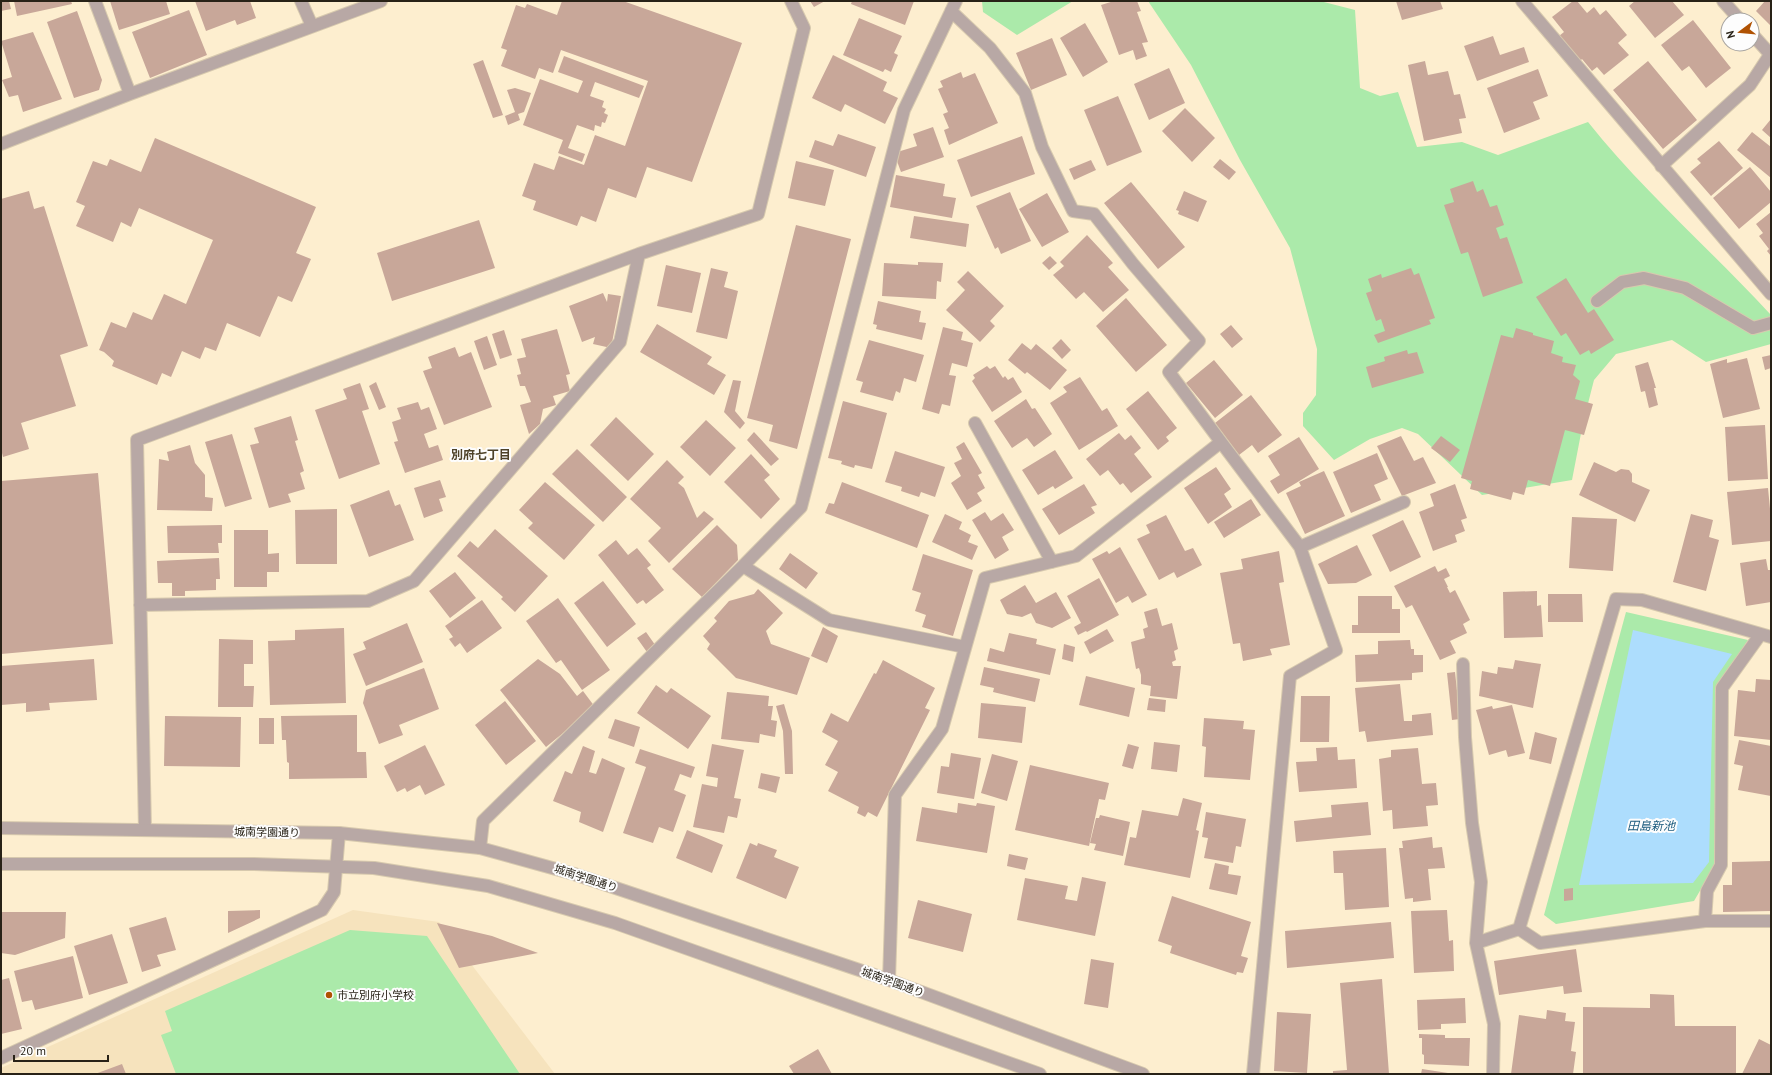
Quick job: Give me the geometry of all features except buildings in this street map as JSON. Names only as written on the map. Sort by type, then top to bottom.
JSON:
[{"type":"street","points":[[95,1],[130,94]]},
{"type":"street","points":[[301,1],[312,26]]},
{"type":"street","points":[[1,144],[130,94],[381,1]]},
{"type":"street","points":[[145,830],[137,440],[639,254],[758,214],[804,28],[791,1]]},
{"type":"street","points":[[1522,1],[1771,294]]},
{"type":"street","points":[[1723,1],[1733,12]]},
{"type":"street","points":[[480,848],[484,821],[744,566],[802,507],[904,110],[953,6],[990,48],[1025,93],[1042,147],[1073,211],[1094,214],[1133,264],[1199,341],[1169,372],[1300,547],[1336,650],[1290,676],[1253,1074]]},
{"type":"street","points":[[1661,166],[1750,85],[1771,54],[1760,42]]},
{"type":"street","points":[[140,605],[368,601],[414,581],[620,342],[639,254]]},
{"type":"street","points":[[1597,302],[1622,282],[1644,278],[1685,288],[1753,328],[1771,323]]},
{"type":"street","points":[[975,423],[1052,562]]},
{"type":"street","points":[[889,980],[895,795],[942,729],[985,578],[1076,556],[1221,442]]},
{"type":"street","points":[[1300,547],[1404,502]]},
{"type":"street","points":[[744,566],[829,620],[965,647]]},
{"type":"street","points":[[1519,930],[1616,599],[1642,600],[1766,636],[1722,688],[1721,865],[1707,891],[1705,921]]},
{"type":"street","points":[[1463,664],[1472,823],[1481,882],[1476,943],[1494,1024],[1493,1074]]},
{"type":"street","name":"城南学園通り","points":[[1,828],[339,833],[480,848],[574,874],[889,980],[1143,1074]]},
{"type":"street","points":[[1,1058],[322,910],[334,892],[339,833]]},
{"type":"street","points":[[1,864],[254,864],[337,866],[374,868],[488,886],[615,923],[1040,1074]]},
{"type":"street","points":[[1476,943],[1519,930],[1540,942],[1705,921],[1771,921]]},
{"type":"shaded area","name":"市立別府小学校","points":[[353,910],[439,922],[555,1074],[1,1074],[1,1068]]},
{"type":"green space","points":[[982,1],[1073,1],[1017,35],[983,12]]},
{"type":"green space","points":[[1148,1],[1320,1],[1355,10],[1360,88],[1380,96],[1398,92],[1417,147],[1462,142],[1498,155],[1588,122],[1631,172],[1771,315],[1771,344],[1706,362],[1672,340],[1616,354],[1594,380],[1583,423],[1572,480],[1482,495],[1418,434],[1402,428],[1370,439],[1334,460],[1303,426],[1303,413],[1316,395],[1317,349],[1290,248],[1240,160],[1191,65]]},
{"type":"green space","name":"田島新池","points":[[1626,612],[1748,640],[1717,687],[1715,865],[1694,901],[1556,924],[1544,915]]},
{"type":"green space","name":"市立別府小学校","points":[[350,930],[427,936],[520,1074],[176,1074],[161,1035],[172,1031],[165,1011]]},
{"type":"water","name":"田島新池","points":[[1633,630],[1732,654],[1713,682],[1709,862],[1693,883],[1579,885]]},
{"type":"place","name":"市立別府小学校","points":[[329,995]]},
{"type":"district","name":"別府七丁目","points":[[481,454]]}]
